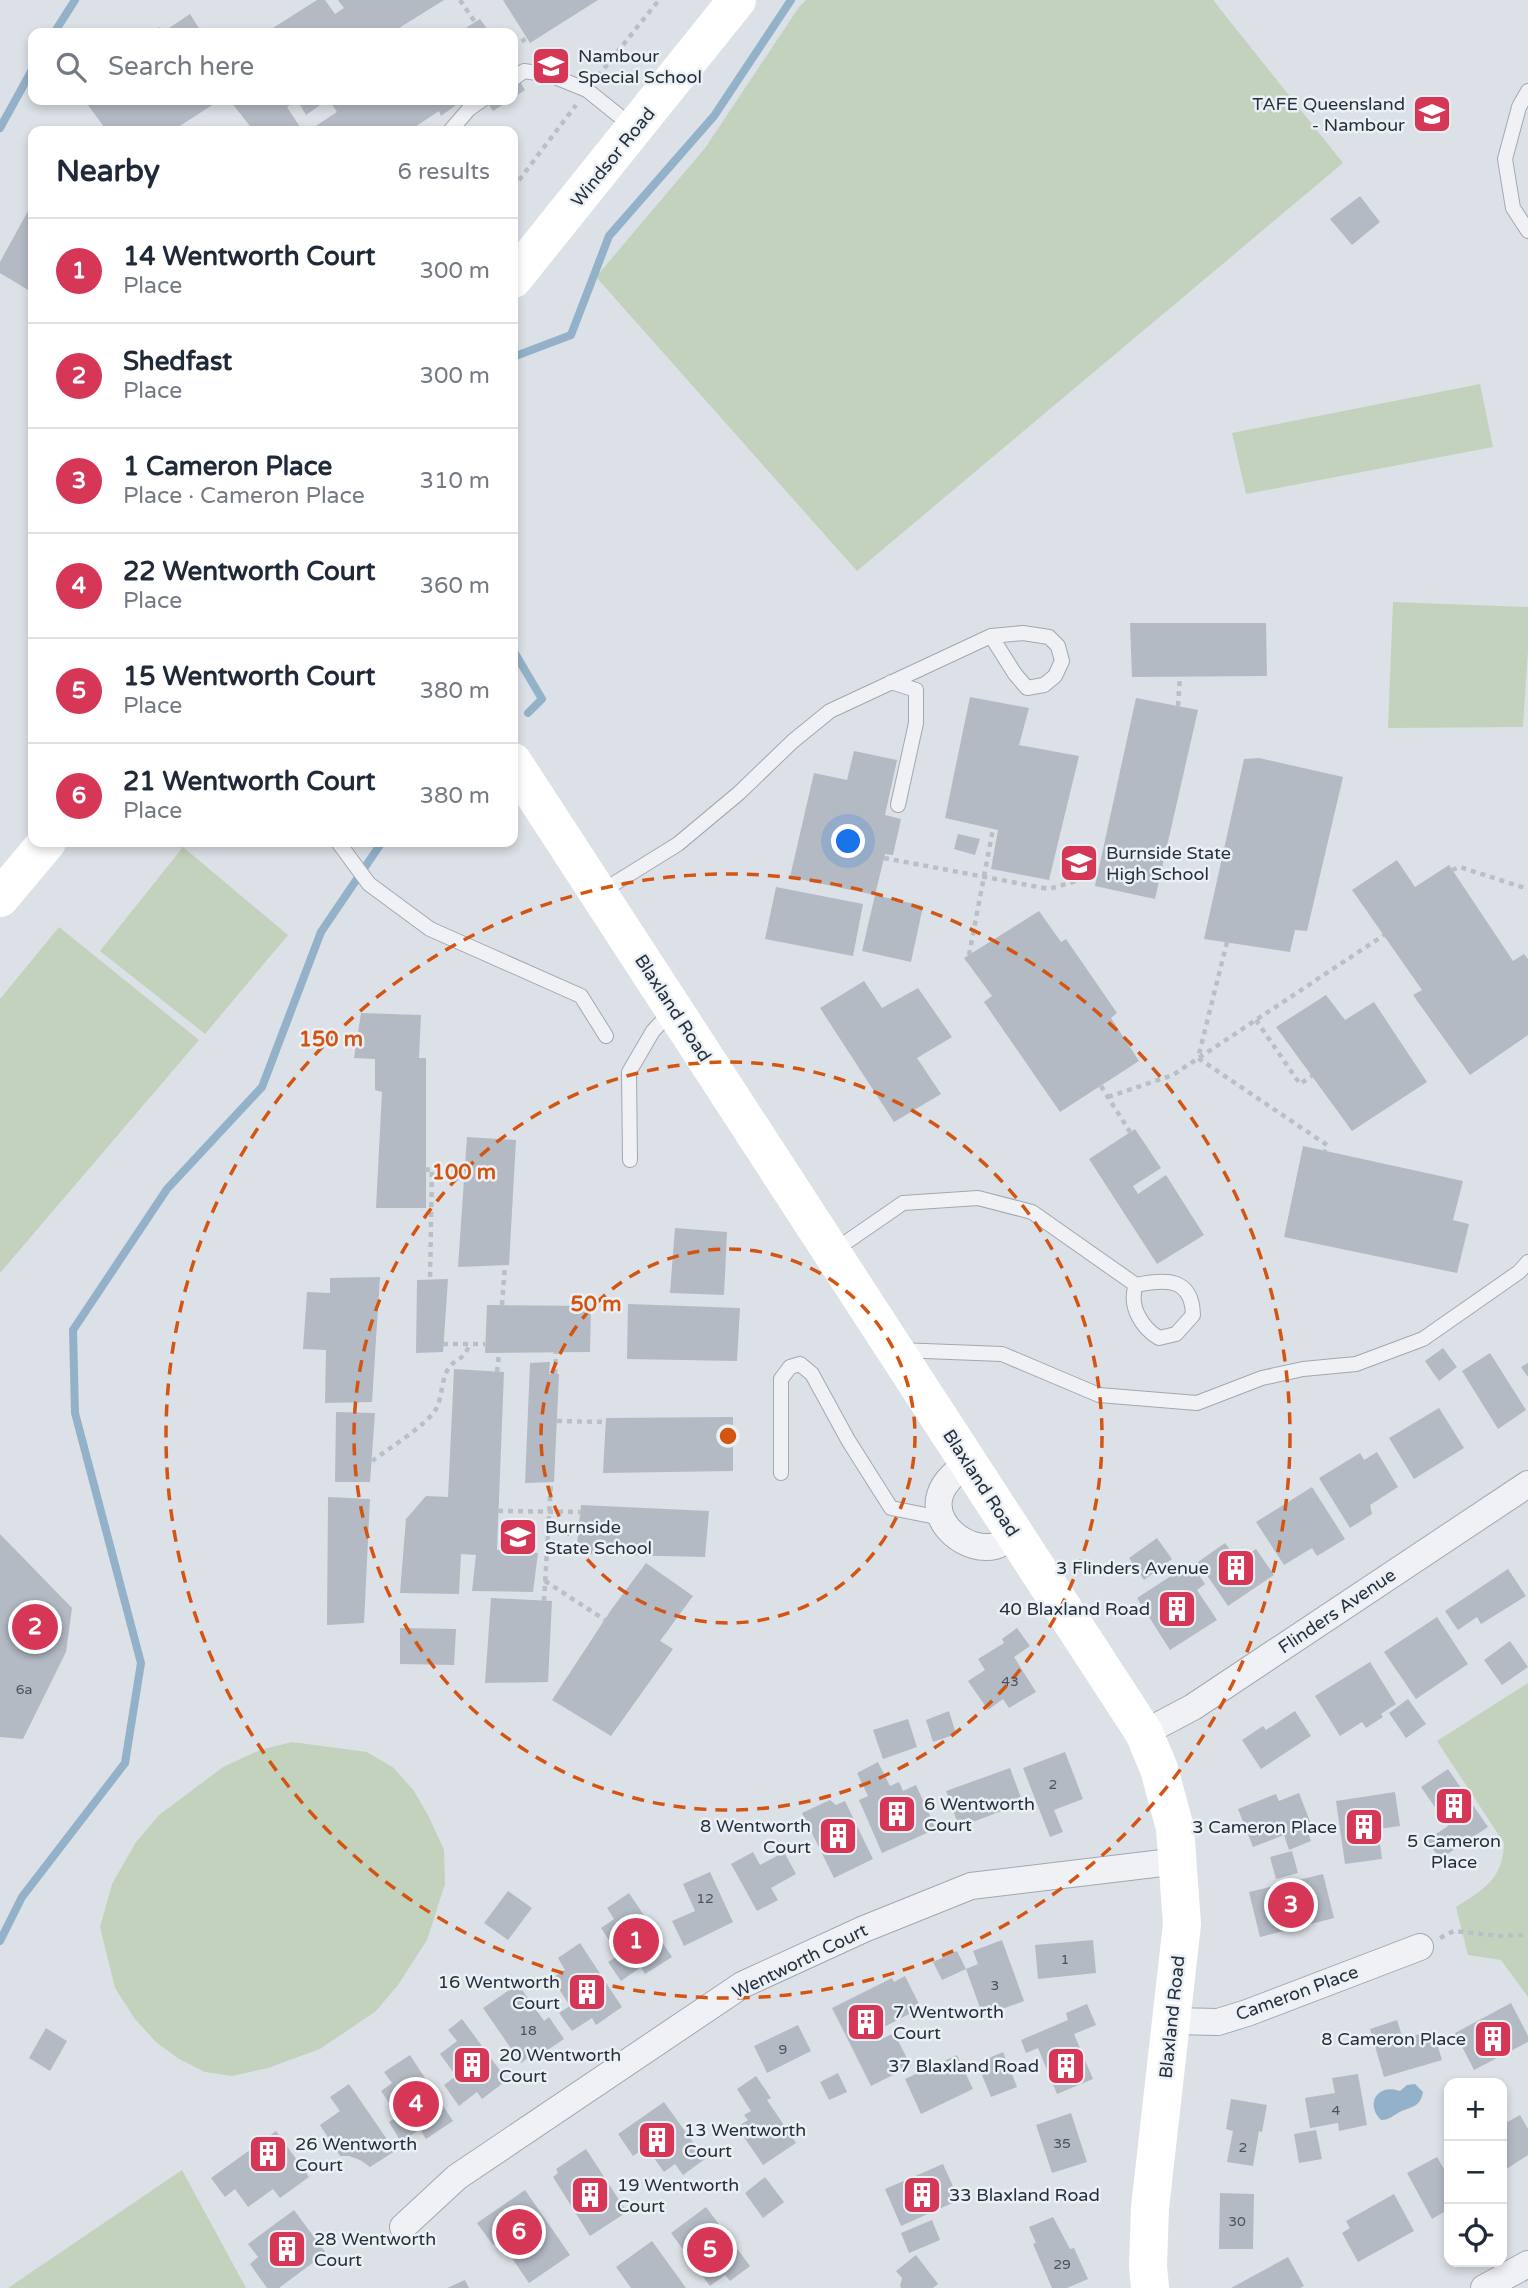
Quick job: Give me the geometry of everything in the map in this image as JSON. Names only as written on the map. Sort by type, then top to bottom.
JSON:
[{"type":"street","name":"Windsor Road","points":[[518,273],[737,0]]},
{"type":"street","name":"Blaxland Road","points":[[518,770],[1144,1733],[1159,1769],[1172,1816],[1179,1861],[1182,1924],[1150,2208],[1150,2288]]},
{"type":"street","points":[[0,898],[43,847]]},
{"type":"street","points":[[968,1462],[953,1473],[939,1496],[941,1518],[947,1530],[978,1548],[997,1546],[1014,1535]]},
{"type":"street","name":"Flinders Avenue","points":[[1144,1733],[1193,1707],[1528,1484]]},
{"type":"street","name":"Wentworth Court","points":[[403,2227],[457,2177],[742,1985],[864,1929],[971,1886],[1179,1861]]},
{"type":"street","name":"Cameron Place","points":[[1171,2021],[1218,2022],[1420,1947]]},
{"type":"street","points":[[1484,2288],[1528,2264]]},
{"type":"lane","points":[[518,75],[524,71],[550,75],[587,90],[636,129]]},
{"type":"lane","points":[[1528,91],[1519,107],[1505,159],[1513,208],[1528,231]]},
{"type":"lane","points":[[454,126],[474,105]]},
{"type":"lane","points":[[598,893],[678,844],[830,711],[891,682],[991,636],[1023,633],[1049,637],[1058,646],[1062,661],[1055,676],[1044,685],[1027,688],[991,636]]},
{"type":"lane","points":[[891,682],[916,690],[916,723],[898,805]]},
{"type":"lane","points":[[342,847],[369,884],[430,929],[581,996],[607,1036]]},
{"type":"lane","points":[[630,1160],[629,1072],[653,1031],[674,1010]]},
{"type":"lane","points":[[832,1252],[902,1203],[978,1198],[1032,1212],[1136,1285],[1168,1280],[1179,1286],[1192,1303],[1193,1315],[1176,1334],[1160,1338],[1146,1330],[1140,1318],[1132,1295],[1136,1285]]},
{"type":"lane","points":[[894,1350],[1002,1354],[1099,1395],[1197,1403],[1262,1378],[1303,1369],[1356,1364],[1423,1339],[1519,1272],[1528,1262]]},
{"type":"lane","points":[[781,1473],[781,1379],[790,1367],[800,1364],[812,1374],[848,1440],[891,1508],[941,1518]]},
{"type":"path","points":[[460,0],[475,22]]},
{"type":"path","points":[[518,44],[527,38]]},
{"type":"path","points":[[1178,706],[1180,676]]},
{"type":"path","points":[[970,954],[993,829]]},
{"type":"path","points":[[884,858],[1049,889],[1097,876]]},
{"type":"path","points":[[1452,870],[1460,867],[1528,889]]},
{"type":"path","points":[[1108,1097],[1172,1075],[1384,935]]},
{"type":"path","points":[[1198,1058],[1227,942]]},
{"type":"path","points":[[1256,1020],[1300,1084],[1312,1076]]},
{"type":"path","points":[[1198,1058],[1326,1145],[1325,1151]]},
{"type":"path","points":[[1101,1086],[1130,1132]]},
{"type":"path","points":[[425,1170],[432,1169],[430,1280]]},
{"type":"path","points":[[502,1306],[505,1265]]},
{"type":"path","points":[[443,1344],[485,1343]]},
{"type":"path","points":[[372,1461],[434,1413],[442,1398],[449,1367],[465,1356],[470,1344]]},
{"type":"path","points":[[555,1374],[556,1352]]},
{"type":"path","points":[[497,1372],[499,1353]]},
{"type":"path","points":[[557,1421],[606,1422]]},
{"type":"path","points":[[544,1601],[551,1482]]},
{"type":"path","points":[[498,1511],[580,1512]]},
{"type":"path","points":[[545,1581],[605,1620]]},
{"type":"path","points":[[1420,1947],[1454,1931],[1500,1936],[1528,1935]]},
{"type":"green space","points":[[806,0],[1213,0],[1343,163],[857,571],[596,277],[705,148]]},
{"type":"green space","points":[[1480,384],[1493,447],[1246,494],[1232,433]]},
{"type":"green space","points":[[1393,602],[1528,607],[1523,727],[1388,728]]},
{"type":"green space","points":[[183,847],[288,935],[205,1034],[100,951]]},
{"type":"green space","points":[[59,927],[199,1040],[0,1273],[0,999]]},
{"type":"green space","points":[[1528,1683],[1528,1997],[1501,1960],[1468,1955],[1456,1907],[1483,1888],[1496,1874],[1504,1843],[1437,1741]]},
{"type":"green space","points":[[292,1742],[367,1752],[394,1768],[414,1791],[444,1850],[445,1884],[427,1940],[398,1985],[376,2011],[320,2049],[268,2068],[232,2076],[205,2072],[179,2059],[156,2042],[135,2019],[115,1988],[100,1927],[112,1884],[136,1842],[159,1815],[223,1767],[260,1750]]},
{"type":"green space","points":[[182,2170],[246,2288],[8,2288]]},
{"type":"water","points":[[1415,2084],[1423,2092],[1420,2101],[1388,2119],[1381,2120],[1374,2108],[1376,2096],[1385,2090],[1400,2091],[1407,2085]]},
{"type":"building","points":[[317,0],[325,0],[335,14],[344,8],[338,0],[444,0],[399,28],[273,28]]},
{"type":"building","points":[[503,0],[598,0],[530,43]]},
{"type":"building","points":[[190,14],[199,28],[169,28]]},
{"type":"building","points":[[480,19],[486,28],[466,28]]},
{"type":"building","points":[[518,78],[525,90],[518,95]]},
{"type":"building","points":[[88,105],[212,105],[180,126],[103,126]]},
{"type":"building","points":[[233,105],[290,105],[287,107],[299,126],[250,126]]},
{"type":"building","points":[[300,105],[320,105],[306,115]]},
{"type":"building","points":[[332,105],[456,105],[441,116],[439,111],[416,126],[316,126],[337,112]]},
{"type":"building","points":[[489,105],[502,105],[493,111]]},
{"type":"building","points":[[1360,196],[1380,222],[1352,245],[1330,219]]},
{"type":"building","points":[[28,211],[28,290],[0,273],[0,262]]},
{"type":"building","points":[[1130,623],[1266,623],[1267,676],[1132,677]]},
{"type":"building","points":[[970,697],[1029,708],[1019,745],[1079,756],[1049,880],[991,869],[998,830],[945,818]]},
{"type":"building","points":[[1136,698],[1198,710],[1155,899],[1095,886]]},
{"type":"building","points":[[854,751],[897,760],[885,815],[901,819],[893,855],[885,854],[875,895],[790,877],[814,773],[847,780]]},
{"type":"building","points":[[1259,758],[1343,777],[1307,931],[1295,930],[1290,952],[1204,939],[1244,759]]},
{"type":"building","points":[[958,834],[980,839],[975,855],[954,849]]},
{"type":"building","points":[[1397,860],[1415,887],[1449,865],[1513,961],[1524,954],[1528,959],[1528,1035],[1470,1075],[1413,995],[1422,990],[1352,890]]},
{"type":"building","points":[[776,887],[863,904],[853,956],[765,939]]},
{"type":"building","points":[[875,895],[923,906],[911,962],[862,951]]},
{"type":"building","points":[[1039,911],[1061,942],[1066,939],[1117,1013],[1111,1018],[1139,1061],[1060,1112],[984,1002],[992,996],[964,958]]},
{"type":"building","points":[[864,981],[882,1008],[918,988],[952,1037],[917,1058],[941,1094],[894,1122],[820,1008]]},
{"type":"building","points":[[1326,995],[1345,1020],[1374,1002],[1427,1082],[1352,1131],[1276,1027]]},
{"type":"building","points":[[361,1013],[421,1015],[419,1058],[426,1058],[426,1208],[376,1208],[382,1092],[375,1090],[375,1059],[354,1058]]},
{"type":"building","points":[[1135,1129],[1161,1168],[1133,1186],[1138,1194],[1166,1175],[1204,1235],[1157,1264],[1089,1159]]},
{"type":"building","points":[[467,1137],[516,1140],[509,1265],[458,1267]]},
{"type":"building","points":[[1303,1146],[1463,1181],[1453,1220],[1469,1224],[1457,1273],[1284,1237]]},
{"type":"building","points":[[675,1228],[727,1232],[724,1295],[670,1293]]},
{"type":"building","points":[[380,1277],[372,1402],[325,1403],[326,1350],[303,1349],[307,1292],[330,1293],[330,1278]]},
{"type":"building","points":[[448,1279],[443,1352],[416,1353],[417,1280]]},
{"type":"building","points":[[628,1304],[740,1308],[737,1361],[627,1359]]},
{"type":"building","points":[[487,1305],[591,1306],[590,1352],[485,1353]]},
{"type":"building","points":[[1443,1348],[1457,1367],[1439,1381],[1425,1361]]},
{"type":"building","points":[[1490,1353],[1526,1410],[1498,1429],[1462,1371]]},
{"type":"building","points":[[550,1362],[549,1374],[559,1374],[554,1482],[525,1483],[530,1363]]},
{"type":"building","points":[[1528,1363],[1528,1377],[1521,1367]]},
{"type":"building","points":[[454,1369],[504,1372],[497,1550],[538,1553],[533,1592],[472,1591],[476,1555],[461,1554],[459,1594],[400,1593],[406,1519],[426,1496],[448,1497]]},
{"type":"building","points":[[1439,1408],[1464,1448],[1414,1479],[1389,1438]]},
{"type":"building","points":[[336,1412],[375,1413],[370,1482],[335,1482]]},
{"type":"building","points":[[733,1417],[733,1471],[603,1473],[606,1418]]},
{"type":"building","points":[[1377,1452],[1398,1487],[1370,1505],[1372,1514],[1350,1528],[1319,1478],[1360,1453],[1364,1460]]},
{"type":"building","points":[[1312,1487],[1345,1539],[1317,1556],[1312,1548],[1284,1565],[1256,1522]]},
{"type":"building","points":[[328,1497],[370,1499],[364,1623],[327,1625]]},
{"type":"building","points":[[581,1505],[709,1511],[705,1557],[576,1554]]},
{"type":"building","points":[[0,1534],[72,1608],[66,1652],[23,1739],[0,1737]]},
{"type":"building","points":[[1157,1538],[1172,1559],[1144,1580],[1129,1558]]},
{"type":"building","name":"3 Flinders Avenue","points":[[1225,1543],[1238,1561],[1256,1549],[1274,1575],[1228,1606],[1198,1562]]},
{"type":"building","points":[[646,1563],[693,1596],[660,1641],[673,1649],[611,1736],[552,1700],[611,1610]]},
{"type":"building","name":"40 Blaxland Road","points":[[1191,1563],[1205,1584],[1197,1590],[1217,1620],[1170,1650],[1137,1598]]},
{"type":"building","points":[[1508,1569],[1526,1596],[1481,1624],[1477,1617],[1458,1630],[1445,1611]]},
{"type":"building","points":[[491,1598],[552,1601],[548,1682],[485,1683]]},
{"type":"building","points":[[1437,1617],[1468,1664],[1416,1699],[1384,1652]]},
{"type":"building","points":[[400,1628],[456,1629],[454,1665],[400,1664]]},
{"type":"building","points":[[1017,1628],[1030,1646],[1014,1657],[1036,1692],[1009,1708],[1003,1699],[988,1710],[968,1681],[985,1670],[978,1659],[1004,1643],[1002,1639]]},
{"type":"building","points":[[1510,1641],[1528,1667],[1502,1685],[1484,1660]]},
{"type":"building","points":[[1370,1662],[1396,1704],[1366,1728],[1362,1722],[1340,1736],[1315,1696]]},
{"type":"building","points":[[1408,1699],[1426,1724],[1406,1738],[1389,1713]]},
{"type":"building","points":[[949,1711],[956,1734],[933,1742],[926,1720]]},
{"type":"building","points":[[1295,1711],[1311,1736],[1261,1769],[1242,1740],[1263,1726],[1266,1730]]},
{"type":"building","points":[[908,1719],[917,1747],[883,1759],[873,1730]]},
{"type":"building","points":[[1065,1752],[1083,1799],[1054,1810],[1063,1832],[1050,1837],[1023,1768]]},
{"type":"building","name":"6 Wentworth Court","points":[[878,1762],[890,1786],[899,1782],[903,1791],[916,1785],[936,1829],[882,1853],[859,1800],[868,1796],[857,1773]]},
{"type":"building","points":[[1010,1768],[1023,1803],[959,1827],[946,1791]]},
{"type":"building","name":"5 Cameron Place","points":[[1448,1769],[1488,1827],[1440,1859],[1427,1840],[1448,1826],[1421,1787]]},
{"type":"building","name":"3 Cameron Place","points":[[1395,1792],[1400,1826],[1378,1829],[1382,1859],[1345,1864],[1336,1801]]},
{"type":"building","points":[[1299,1793],[1311,1824],[1306,1827],[1311,1841],[1289,1850],[1284,1835],[1253,1847],[1238,1809],[1276,1794],[1279,1801]]},
{"type":"building","name":"8 Wentworth Court","points":[[830,1800],[836,1805],[845,1801],[873,1859],[834,1878],[802,1813]]},
{"type":"building","points":[[1292,1851],[1298,1873],[1276,1879],[1270,1857]]},
{"type":"building","points":[[753,1852],[760,1865],[784,1852],[796,1874],[771,1888],[778,1900],[757,1911],[731,1864]]},
{"type":"building","points":[[710,1872],[733,1922],[684,1946],[672,1921],[695,1911],[683,1884]]},
{"type":"building","points":[[1323,1874],[1334,1918],[1260,1937],[1249,1892]]},
{"type":"building","points":[[508,1891],[532,1908],[508,1940],[484,1923]]},
{"type":"building","points":[[629,1893],[672,1957],[645,1974],[641,1967],[621,1981],[608,1962],[619,1955],[601,1928],[614,1919],[607,1908]]},
{"type":"building","points":[[1002,1940],[1024,2001],[983,2016],[966,1969],[978,1964],[973,1951]]},
{"type":"building","points":[[1093,1940],[1096,1973],[1038,1979],[1035,1945]]},
{"type":"building","name":"16 Wentworth Court","points":[[580,1943],[622,2007],[596,2025],[592,2018],[572,2031],[559,2013],[570,2006],[552,1978],[565,1970],[558,1958]]},
{"type":"building","points":[[957,1951],[966,1969],[942,1980],[933,1962]]},
{"type":"building","points":[[905,1976],[921,2008],[876,2031],[880,2040],[894,2033],[911,2066],[871,2086],[832,2008],[892,1978],[894,1982]]},
{"type":"building","points":[[518,1984],[544,2021],[549,2017],[564,2039],[543,2053],[539,2050],[521,2063],[483,2008]]},
{"type":"building","name":"8 Cameron Place","points":[[1511,2003],[1528,2036],[1528,2042],[1474,2070],[1455,2033]]},
{"type":"building","name":"37 Blaxland Road","points":[[1087,2004],[1096,2025],[1074,2034],[1093,2079],[1057,2094],[1038,2048],[1026,2053],[1021,2040],[1068,2020],[1066,2013]]},
{"type":"building","name":"20 Wentworth Court","points":[[462,2019],[507,2080],[482,2099],[477,2092],[459,2106],[444,2085],[456,2076],[440,2054],[457,2041],[448,2030]]},
{"type":"building","points":[[1397,2020],[1403,2039],[1433,2030],[1442,2060],[1384,2077],[1370,2029]]},
{"type":"building","points":[[798,2025],[811,2051],[767,2073],[754,2046]]},
{"type":"building","points":[[46,2028],[67,2041],[50,2071],[29,2058]]},
{"type":"building","points":[[1003,2052],[1017,2087],[991,2097],[977,2063]]},
{"type":"building","points":[[410,2055],[453,2121],[426,2139],[420,2129],[401,2142],[389,2122],[398,2116],[381,2091],[392,2083],[384,2072]]},
{"type":"building","points":[[957,2055],[973,2089],[921,2114],[905,2079]]},
{"type":"building","points":[[838,2073],[847,2092],[829,2100],[820,2082]]},
{"type":"building","points":[[1358,2074],[1367,2125],[1339,2131],[1338,2123],[1310,2128],[1305,2098],[1335,2093],[1332,2078]]},
{"type":"building","points":[[756,2076],[771,2098],[767,2100],[796,2143],[763,2165],[737,2127],[748,2120],[744,2115],[751,2111],[737,2089]]},
{"type":"building","points":[[349,2084],[395,2151],[370,2167],[360,2160],[340,2156],[320,2125],[340,2111],[330,2097]]},
{"type":"building","points":[[1231,2099],[1267,2105],[1253,2166],[1227,2162],[1233,2131],[1226,2129]]},
{"type":"building","name":"13 Wentworth Court","points":[[664,2102],[705,2159],[683,2175],[675,2164],[664,2172],[646,2147],[633,2156],[618,2134]]},
{"type":"building","points":[[1071,2113],[1087,2162],[1052,2173],[1036,2125]]},
{"type":"building","points":[[1520,2115],[1528,2129],[1528,2155],[1507,2169],[1507,2141],[1507,2122]]},
{"type":"building","points":[[1316,2130],[1322,2159],[1299,2163],[1294,2134]]},
{"type":"building","name":"26 Wentworth Court","points":[[276,2131],[309,2177],[280,2198],[273,2189],[248,2207],[235,2189],[225,2197],[211,2178]]},
{"type":"building","name":"19 Wentworth Court","points":[[586,2149],[627,2212],[590,2236],[553,2177],[558,2173],[556,2169]]},
{"type":"building","points":[[1437,2157],[1444,2169],[1444,2212],[1432,2219],[1407,2173]]},
{"type":"building","name":"33 Blaxland Road","points":[[943,2164],[959,2200],[901,2226],[885,2189]]},
{"type":"building","points":[[765,2177],[784,2202],[763,2218],[745,2193]]},
{"type":"building","points":[[525,2190],[570,2255],[529,2283],[500,2241],[493,2245],[477,2223]]},
{"type":"building","points":[[1220,2193],[1254,2194],[1253,2249],[1219,2249]]},
{"type":"building","points":[[1394,2194],[1414,2231],[1358,2262],[1342,2233],[1350,2228],[1346,2221]]},
{"type":"building","points":[[706,2207],[750,2266],[730,2281],[725,2275],[710,2286],[671,2233]]},
{"type":"building","name":"28 Wentworth Court","points":[[294,2210],[326,2253],[279,2288],[267,2288],[250,2264],[258,2257],[248,2244]]},
{"type":"building","points":[[1053,2217],[1070,2249],[1074,2248],[1088,2279],[1067,2288],[1052,2288],[1033,2244],[1036,2243],[1029,2227]]},
{"type":"building","points":[[932,2220],[940,2240],[909,2253],[901,2233]]},
{"type":"building","points":[[652,2241],[686,2288],[631,2288],[616,2267]]},
{"type":"building","points":[[916,2255],[938,2284],[933,2288],[901,2288],[902,2278],[896,2271]]},
{"type":"building","points":[[1288,2257],[1304,2286],[1231,2288]]},
{"type":"building","points":[[465,2280],[469,2288],[447,2288]]},
{"type":"waterway","points":[[57,28],[75,0]]},
{"type":"waterway","points":[[518,355],[571,335],[609,236],[714,116],[791,0]]},
{"type":"waterway","points":[[0,128],[28,77]]},
{"type":"waterway","points":[[518,658],[542,699],[528,713]]},
{"type":"waterway","points":[[0,1941],[22,1897],[125,1763],[141,1663],[75,1413],[73,1330],[167,1189],[262,1087],[321,932],[379,847]]},
{"type":"place","name":"Nambour Special School","points":[[551,66]]},
{"type":"place","name":"TAFE Queensland - Nambour","points":[[1432,114]]},
{"type":"place","name":"Burnside State High School","points":[[1079,863]]},
{"type":"place","name":"Burnside State School","points":[[518,1537]]},
{"type":"place","name":"3 Flinders Avenue","points":[[1236,1568]]},
{"type":"place","name":"40 Blaxland Road","points":[[1177,1609]]},
{"type":"place","name":"Shedfast","points":[[35,1627]]},
{"type":"place","name":"5 Cameron Place","points":[[1454,1806]]},
{"type":"place","name":"6 Wentworth Court","points":[[897,1814]]},
{"type":"place","name":"3 Cameron Place","points":[[1364,1827]]},
{"type":"place","name":"8 Wentworth Court","points":[[838,1836]]},
{"type":"place","name":"1 Cameron Place","points":[[1291,1905]]},
{"type":"place","name":"14 Wentworth Court","points":[[636,1941]]},
{"type":"place","name":"16 Wentworth Court","points":[[587,1992]]},
{"type":"place","name":"7 Wentworth Court","points":[[866,2022]]},
{"type":"place","name":"8 Cameron Place","points":[[1493,2039]]},
{"type":"place","name":"20 Wentworth Court","points":[[472,2065]]},
{"type":"place","name":"37 Blaxland Road","points":[[1066,2066]]},
{"type":"place","name":"22 Wentworth Court","points":[[416,2104]]},
{"type":"place","name":"13 Wentworth Court","points":[[657,2140]]},
{"type":"place","name":"26 Wentworth Court","points":[[268,2154]]},
{"type":"place","name":"19 Wentworth Court","points":[[590,2195]]},
{"type":"place","name":"33 Blaxland Road","points":[[922,2195]]},
{"type":"place","name":"21 Wentworth Court","points":[[519,2232]]},
{"type":"place","name":"28 Wentworth Court","points":[[287,2249]]},
{"type":"place","name":"15 Wentworth Court","points":[[710,2250]]}]
